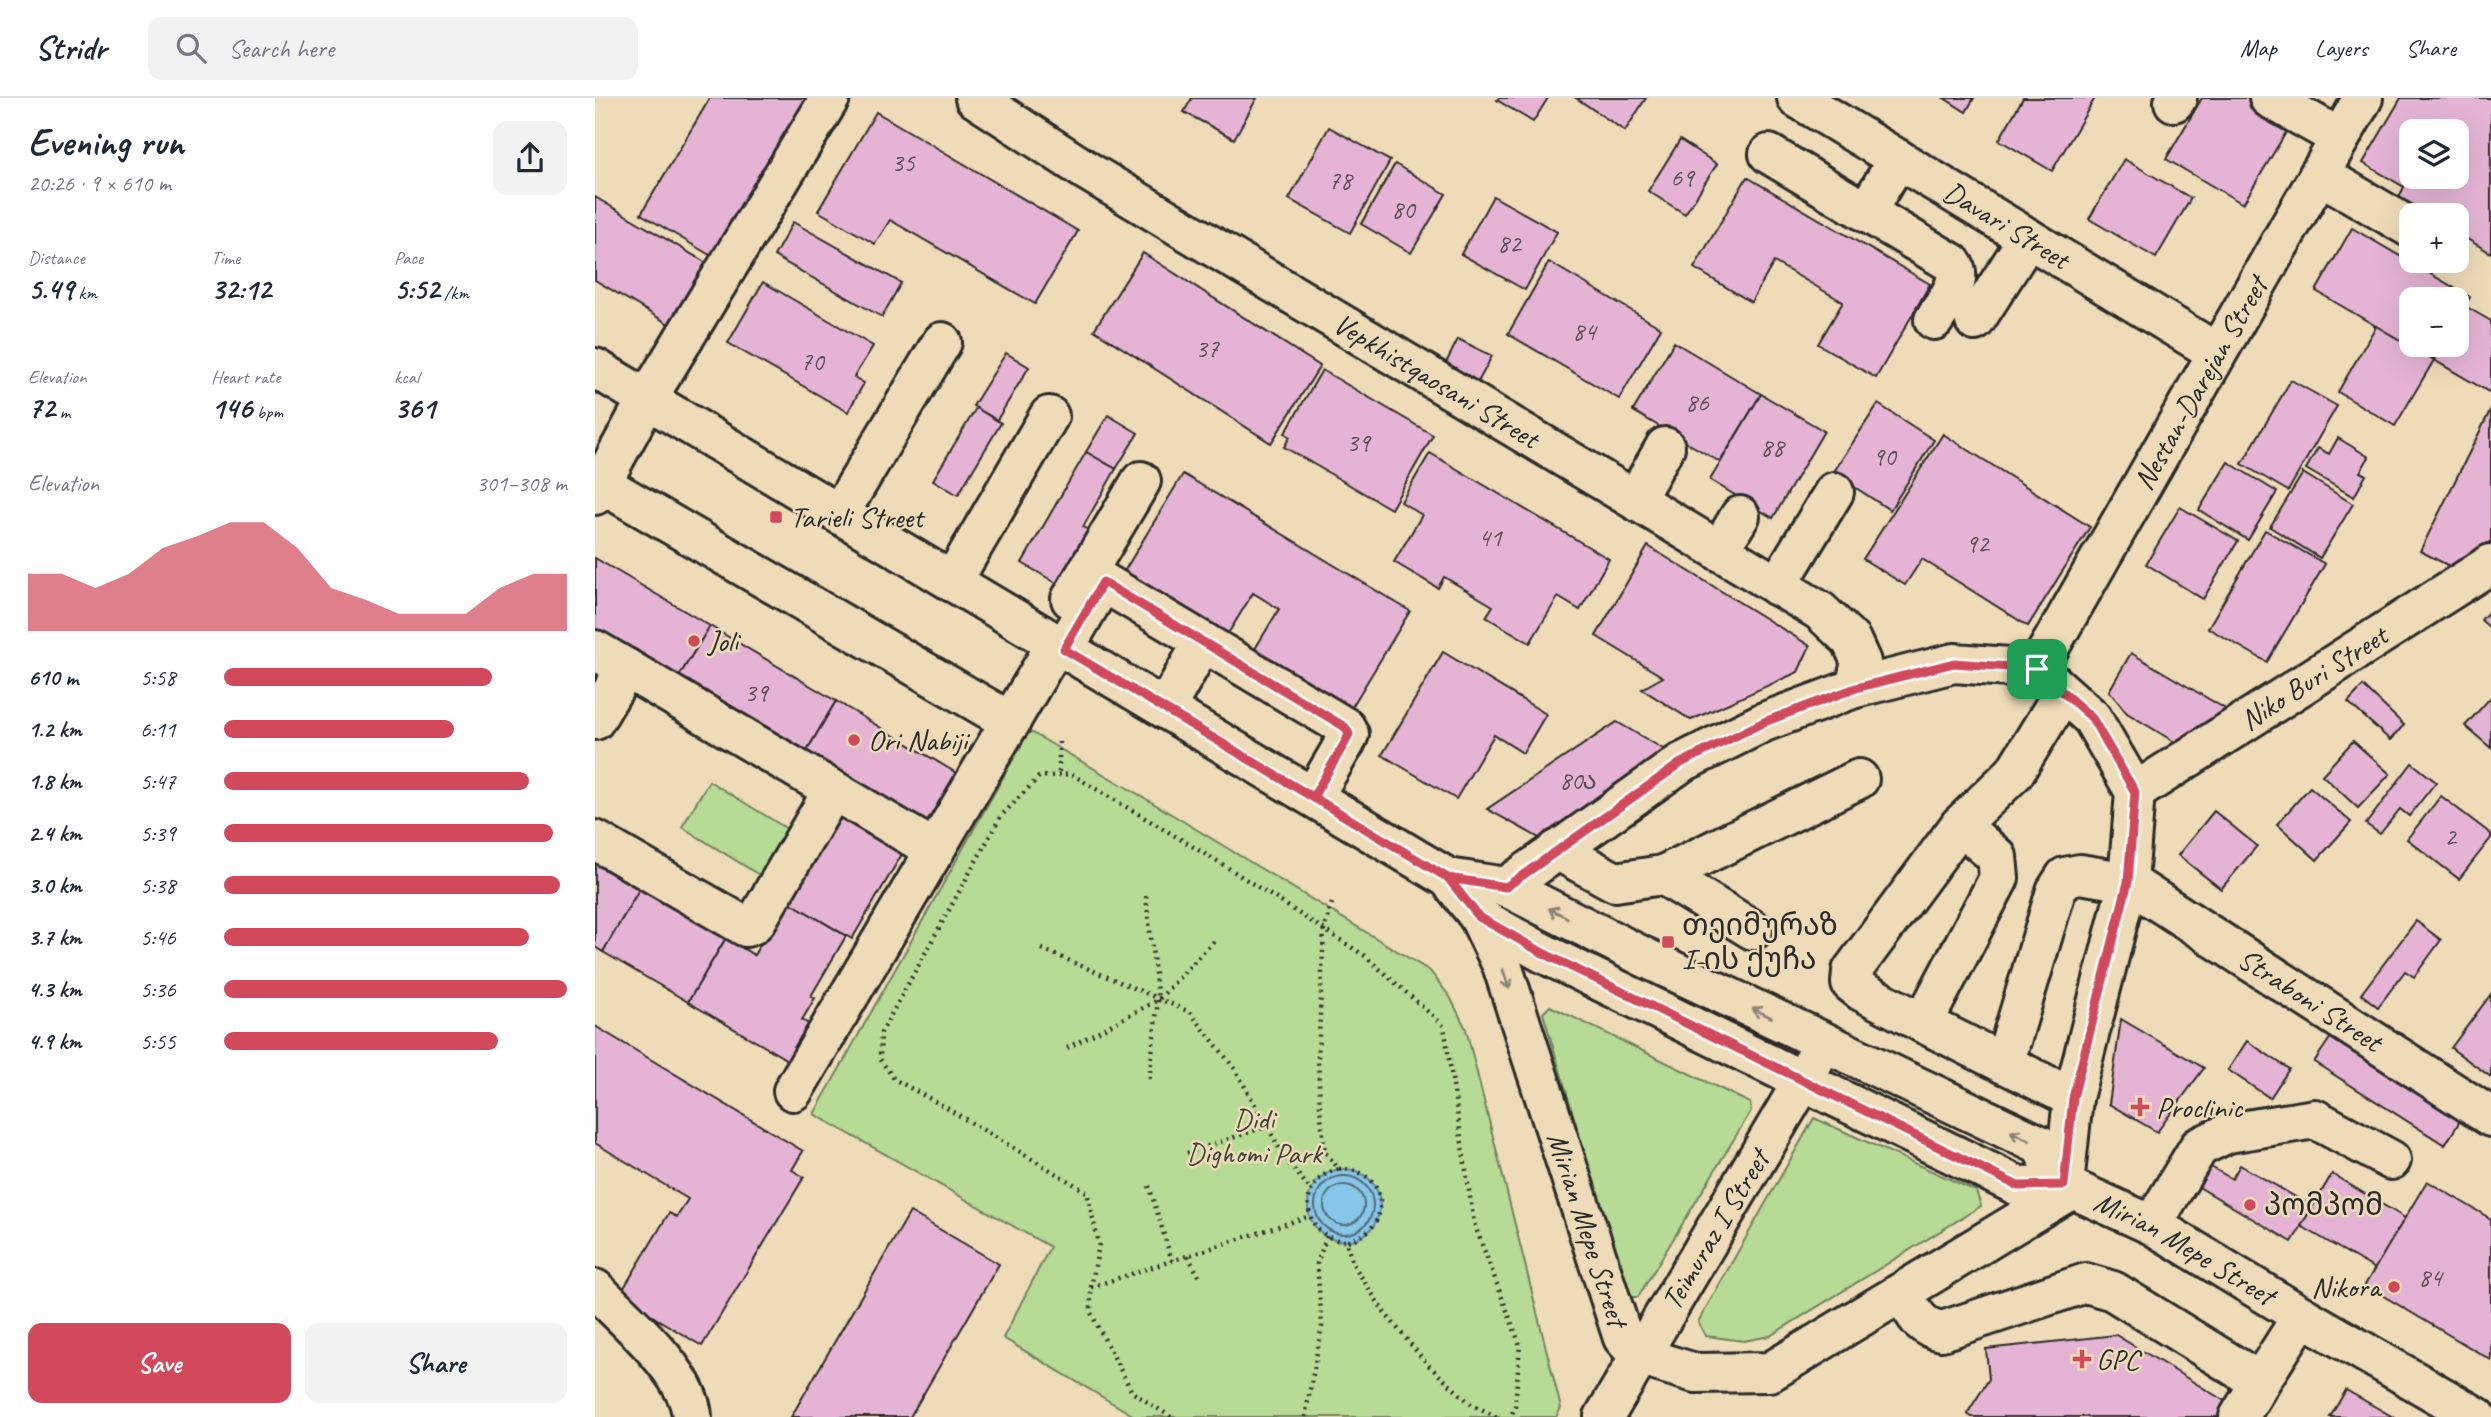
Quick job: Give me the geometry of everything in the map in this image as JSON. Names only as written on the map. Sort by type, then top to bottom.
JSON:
[{"type":"street","points":[[830,98],[597,486],[1011,722]]},
{"type":"street","name":"Vepkhistqaosani Street","points":[[975,98],[1087,171],[1820,611],[1851,640],[1861,662],[1856,688]]},
{"type":"street","name":"Davari Street","points":[[1797,98],[2216,352]]},
{"type":"street","points":[[2269,98],[2340,138]]},
{"type":"street","name":"Nestan-Darejan Street","points":[[1923,1023],[1861,991],[1851,983],[1852,971],[1961,825],[2014,773],[2050,681],[2216,352],[2363,98]]},
{"type":"street","points":[[1769,154],[1952,262],[1957,278],[1934,320]]},
{"type":"street","points":[[1866,212],[1898,159]]},
{"type":"street","points":[[2319,174],[2399,221]]},
{"type":"street","points":[[1975,321],[2028,238]]},
{"type":"street","points":[[839,514],[942,342]]},
{"type":"street","name":"Mirian Mepe Street","points":[[595,368],[1448,878],[1479,917],[1502,965],[1623,1338],[1639,1356],[1695,1373],[1770,1372],[1902,1293],[2068,1187]]},
{"type":"street","points":[[952,582],[1049,416]]},
{"type":"street","points":[[1635,500],[1665,447]]},
{"type":"street","points":[[793,1091],[1056,644],[1141,481]]},
{"type":"street","points":[[1777,586],[1834,492]]},
{"type":"street","points":[[1719,551],[1740,516]]},
{"type":"street","points":[[1056,644],[1103,582],[1124,545]]},
{"type":"street","name":"Niko Buri Street","points":[[2135,792],[2491,564]]},
{"type":"street","points":[[1103,582],[1345,727],[1349,734],[1346,741],[1313,797]]},
{"type":"street","points":[[1165,709],[1203,642]]},
{"type":"street","points":[[595,720],[610,659],[935,850]]},
{"type":"street","points":[[1506,887],[1681,763],[1764,722],[1856,688],[1954,663],[2050,681],[2092,718],[2135,792]]},
{"type":"street","points":[[1557,850],[1615,882],[1663,875],[1859,779]]},
{"type":"street","points":[[595,840],[746,927],[757,920],[833,790]]},
{"type":"street","name":"Mirian Mepe Street","points":[[2068,1187],[2073,1098],[2128,882],[2135,792]]},
{"type":"street","points":[[1961,825],[1997,857],[1999,878],[1923,1023],[2073,1098]]},
{"type":"street","points":[[2004,1064],[2056,891],[2064,877],[2080,874],[2128,882]]},
{"type":"street","points":[[1663,875],[1753,930]]},
{"type":"street","name":"Mirian Mepe Street","points":[[1448,878],[1506,887],[1644,957],[2041,1146],[2068,1187]]},
{"type":"street","name":"Straboni Street","points":[[2128,882],[2491,1117]]},
{"type":"street","name":"Mirian Mepe Street","points":[[1479,917],[1543,953],[2018,1186],[2068,1187],[2152,1225],[2302,1317],[2477,1417]]},
{"type":"street","name":"Teimuraz I Street","points":[[1604,1417],[1824,1042]]},
{"type":"street","points":[[2152,1225],[2199,1147],[2228,1133],[2315,1119],[2391,1160]]},
{"type":"street","points":[[1902,1293],[1922,1324],[1929,1329],[1942,1331],[2086,1283],[2113,1291],[2260,1382]]},
{"type":"street","points":[[595,1289],[665,1360],[691,1404],[692,1417]]},
{"type":"street","points":[[2239,1417],[2302,1317]]},
{"type":"path","points":[[1059,742],[1059,774]]},
{"type":"path","points":[[1171,1417],[1132,1392],[1091,1313],[1091,1287],[1098,1245],[1087,1192],[894,1079],[880,1059],[881,1033],[1001,816],[1039,777],[1071,774],[1135,810],[1365,956],[1444,1026],[1474,1223],[1520,1345],[1515,1406],[1511,1417]]},
{"type":"path","points":[[1146,896],[1158,1000],[1149,1081]]},
{"type":"path","points":[[1332,903],[1324,929],[1318,1058],[1319,1108],[1325,1152],[1339,1169]]},
{"type":"path","points":[[1067,1048],[1158,1000],[1215,940]]},
{"type":"path","points":[[1042,949],[1190,1012],[1235,1069],[1286,1160],[1311,1190]]},
{"type":"path","points":[[1187,1153],[1268,1126]]},
{"type":"path","points":[[1339,1169],[1354,1170],[1369,1178],[1380,1199],[1374,1226],[1363,1236],[1346,1241],[1327,1236],[1317,1228],[1310,1216],[1311,1190],[1324,1175],[1339,1169]]},
{"type":"path","points":[[1149,1186],[1172,1261]]},
{"type":"path","points":[[1091,1287],[1310,1216]]},
{"type":"path","points":[[1305,1417],[1322,1326],[1317,1263],[1327,1236]]},
{"type":"path","points":[[1346,1241],[1353,1264],[1384,1312],[1428,1365],[1471,1404],[1497,1417]]},
{"type":"path","points":[[1188,1256],[1201,1280]]},
{"type":"green space","name":"Didi Dighomi Park","points":[[1029,731],[1430,971],[1450,997],[1466,1029],[1561,1408],[1556,1417],[1136,1417],[1003,1338],[1050,1247],[814,1114]]},
{"type":"green space","points":[[709,781],[789,830],[761,876],[682,827]]},
{"type":"green space","points":[[1550,1006],[1750,1103],[1751,1111],[1638,1297],[1627,1297],[1543,1013]]},
{"type":"green space","points":[[1814,1118],[1976,1191],[1981,1206],[1770,1336],[1744,1341],[1706,1336],[1698,1322]]},
{"type":"water","points":[[1344,1169],[1364,1175],[1374,1185],[1380,1205],[1374,1225],[1364,1235],[1344,1241],[1324,1235],[1314,1225],[1308,1205],[1314,1185],[1324,1175]]},
{"type":"building","points":[[710,98],[809,98],[713,257],[641,214]]},
{"type":"building","points":[[1192,98],[1257,98],[1234,139],[1184,112]]},
{"type":"building","points":[[1548,98],[1533,122],[1497,100]]},
{"type":"building","points":[[1576,98],[1646,98],[1625,131]]},
{"type":"building","points":[[1944,98],[1974,98],[1966,112]]},
{"type":"building","points":[[2023,98],[2095,98],[2052,171],[1999,140]]},
{"type":"building","points":[[2202,98],[2247,98],[2291,124],[2243,204],[2166,159]]},
{"type":"building","points":[[2401,98],[2491,98],[2491,253],[2469,240],[2469,203],[2405,203],[2398,199],[2403,189],[2469,189],[2469,119],[2399,119],[2399,184],[2363,163]]},
{"type":"building","points":[[876,112],[1078,231],[1035,304],[890,220],[875,244],[818,211]]},
{"type":"building","points":[[1329,127],[1390,161],[1350,233],[1289,199]]},
{"type":"building","points":[[1680,140],[1717,164],[1685,214],[1648,191]]},
{"type":"building","points":[[2124,159],[2191,198],[2156,258],[2089,219]]},
{"type":"building","points":[[1395,164],[1446,194],[1411,253],[1361,224]]},
{"type":"building","points":[[1747,177],[1930,284],[1876,378],[1818,344],[1843,302],[1774,262],[1751,302],[1694,268]]},
{"type":"building","points":[[1493,196],[1557,232],[1525,290],[1461,254]]},
{"type":"building","points":[[595,197],[720,271],[684,333],[595,280]]},
{"type":"building","points":[[793,222],[901,283],[882,317],[774,256]]},
{"type":"building","points":[[2352,228],[2399,255],[2399,273],[2429,273],[2453,287],[2399,287],[2399,340],[2316,291]]},
{"type":"building","points":[[1143,253],[1320,366],[1271,443],[1094,330]]},
{"type":"building","points":[[1549,262],[1661,328],[1619,399],[1508,334]]},
{"type":"building","points":[[763,282],[873,346],[854,377],[864,383],[848,412],[728,343]]},
{"type":"building","points":[[2469,308],[2491,321],[2489,392],[2434,360],[2436,357],[2469,357]]},
{"type":"building","points":[[2376,326],[2399,339],[2399,357],[2429,357],[2434,360],[2395,426],[2338,392]]},
{"type":"building","points":[[1458,339],[1492,356],[1476,386],[1443,369]]},
{"type":"building","points":[[1674,342],[1761,394],[1720,462],[1633,411]]},
{"type":"building","points":[[1006,353],[1029,367],[997,420],[973,406]]},
{"type":"building","points":[[1322,370],[1433,435],[1391,509],[1284,447],[1290,437],[1285,433]]},
{"type":"building","points":[[2291,380],[2337,406],[2288,491],[2242,464]]},
{"type":"building","points":[[1761,394],[1824,431],[1773,518],[1710,480]]},
{"type":"building","points":[[1878,404],[1934,440],[1890,510],[1833,473]]},
{"type":"building","points":[[976,408],[1001,423],[958,495],[933,480]]},
{"type":"building","points":[[2491,409],[2491,541],[2453,568],[2420,551]]},
{"type":"building","points":[[1108,415],[1138,433],[1116,469],[1086,452]]},
{"type":"building","points":[[1943,434],[2090,527],[2028,626],[1922,559],[1905,585],[1863,559]]},
{"type":"building","points":[[2338,438],[2369,457],[2360,472],[2366,475],[2354,497],[2306,469],[2318,448],[2329,454]]},
{"type":"building","points":[[1086,452],[1116,469],[1083,527],[1095,533],[1063,587],[1022,563]]},
{"type":"building","points":[[1430,453],[1609,559],[1580,610],[1558,597],[1530,643],[1486,617],[1493,606],[1444,577],[1438,588],[1394,562],[1422,515],[1401,502]]},
{"type":"building","points":[[2228,462],[2277,492],[2248,540],[2199,510]]},
{"type":"building","points":[[2303,473],[2353,504],[2320,558],[2270,527]]},
{"type":"building","points":[[1183,474],[1410,611],[1349,712],[1252,654],[1279,609],[1253,593],[1226,637],[1122,575]]},
{"type":"building","points":[[2180,507],[2238,541],[2203,599],[2146,564]]},
{"type":"building","points":[[2265,530],[2325,564],[2267,662],[2208,628]]},
{"type":"building","points":[[1648,546],[1810,646],[1798,672],[1691,720],[1642,689],[1663,677],[1596,636]]},
{"type":"building","points":[[595,558],[710,626],[675,683],[595,635]]},
{"type":"building","points":[[2491,609],[2491,629],[2481,620]]},
{"type":"building","points":[[710,626],[836,701],[802,759],[675,683]]},
{"type":"building","points":[[1443,652],[1546,714],[1523,753],[1494,735],[1456,799],[1382,755]]},
{"type":"building","points":[[2131,653],[2229,711],[2183,747],[2127,713],[2109,691]]},
{"type":"building","points":[[2363,686],[2404,725],[2390,740],[2348,702]]},
{"type":"building","points":[[2491,697],[2491,748],[2465,726]]},
{"type":"building","points":[[836,701],[963,777],[929,834],[802,759]]},
{"type":"building","points":[[1617,722],[1665,750],[1543,840],[1487,809]]},
{"type":"building","points":[[2353,741],[2390,774],[2358,808],[2322,775]]},
{"type":"building","points":[[2412,763],[2436,782],[2409,816],[2400,809],[2380,834],[2366,824]]},
{"type":"building","points":[[2310,787],[2351,822],[2317,860],[2277,824]]},
{"type":"building","points":[[2441,796],[2491,834],[2491,838],[2459,879],[2407,839]]},
{"type":"building","points":[[2214,811],[2257,846],[2221,889],[2178,855]]},
{"type":"building","points":[[836,815],[902,854],[852,939],[786,900]]},
{"type":"building","points":[[595,861],[640,888],[603,952],[595,947]]},
{"type":"building","points":[[640,888],[726,938],[688,1002],[603,952]]},
{"type":"building","points":[[786,900],[846,936],[811,996],[815,998],[802,1020],[812,1026],[791,1062],[688,1002],[726,938],[754,955]]},
{"type":"building","points":[[2416,921],[2441,940],[2414,977],[2405,971],[2378,1007],[2361,994]]},
{"type":"building","points":[[2491,994],[2491,1077],[2451,1048]]},
{"type":"building","points":[[2121,1019],[2204,1068],[2157,1132],[2109,1104]]},
{"type":"building","points":[[2339,1025],[2468,1108],[2445,1145],[2314,1062]]},
{"type":"building","points":[[595,1026],[803,1151],[792,1170],[804,1177],[702,1346],[619,1296],[669,1213],[677,1217],[688,1199],[595,1143]]},
{"type":"building","points":[[2247,1041],[2289,1069],[2270,1098],[2228,1070]]},
{"type":"building","points":[[2204,1163],[2232,1179],[2240,1165],[2313,1207],[2292,1242],[2192,1183]]},
{"type":"building","points":[[2332,1174],[2405,1218],[2375,1269],[2301,1226]]},
{"type":"building","points":[[2427,1181],[2491,1219],[2491,1360],[2365,1285]]},
{"type":"building","points":[[910,1212],[999,1264],[910,1417],[791,1417]]},
{"type":"building","points":[[2116,1335],[2228,1403],[2220,1417],[1972,1417],[1967,1414],[1989,1379],[1986,1349]]},
{"type":"building","points":[[2346,1390],[2393,1417],[2330,1417]]},
{"type":"place","name":"Tarieli Street","points":[[776,517]]},
{"type":"place","name":"Joli","points":[[694,641]]},
{"type":"place","name":"Ori Nabiji","points":[[854,740]]},
{"type":"place","name":"თეიმურაზ I-ის ქუჩა","points":[[1668,942]]},
{"type":"place","name":"Proclinic","points":[[2140,1107]]},
{"type":"place","name":"პომპომ","points":[[2250,1205]]},
{"type":"place","name":"Nikora","points":[[2394,1287]]},
{"type":"place","name":"GPC","points":[[2082,1359]]},
{"type":"route","points":[[2037,669],[1954,663],[1856,688],[1764,722],[1681,763],[1506,887],[1448,878],[1064,649],[1103,582],[1345,727],[1349,734],[1346,741],[1313,797],[1448,878],[1479,917],[1543,953],[2018,1186],[2064,1185],[2073,1098],[2128,882],[2135,792],[2092,718],[2037,669]]}]
